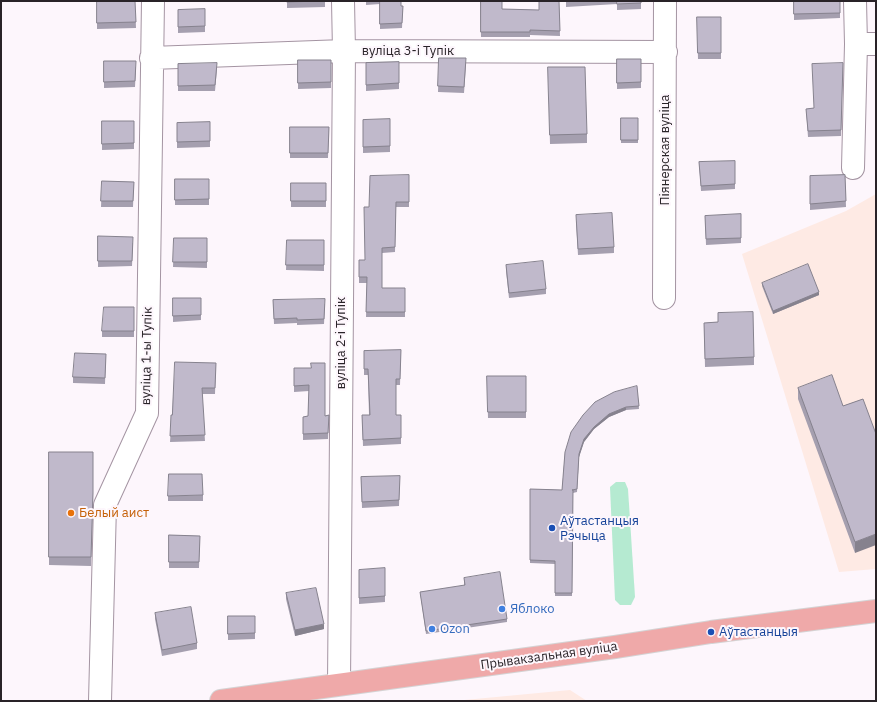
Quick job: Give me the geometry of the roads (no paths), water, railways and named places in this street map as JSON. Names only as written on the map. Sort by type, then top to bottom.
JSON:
[{"type":"main road","name":"Прывакзальная вуліца","points":[[221,701],[615,647],[711,632],[876,611]]},
{"type":"street","name":"вуліца 1-ы Тупік","points":[[100,701],[105,505],[147,413],[153,1]]},
{"type":"street","name":"вуліца 2-і Тупік","points":[[339,684],[344,51],[343,1]]},
{"type":"street","name":"Піянерская вуліца","points":[[664,298],[665,1]]},
{"type":"street","points":[[853,168],[866,44],[855,1]]},
{"type":"street","name":"вуліца 3-і Тупік","points":[[151,58],[344,51],[666,52]]},
{"type":"place","name":"Белый аист","points":[[71,513]]},
{"type":"place","name":"Аўтастанцыя Рэчыца","points":[[552,528]]},
{"type":"place","name":"Яблоко","points":[[502,609]]},
{"type":"place","name":"Ozon","points":[[432,629]]},
{"type":"place","name":"Аўтастанцыя","points":[[711,632]]}]
